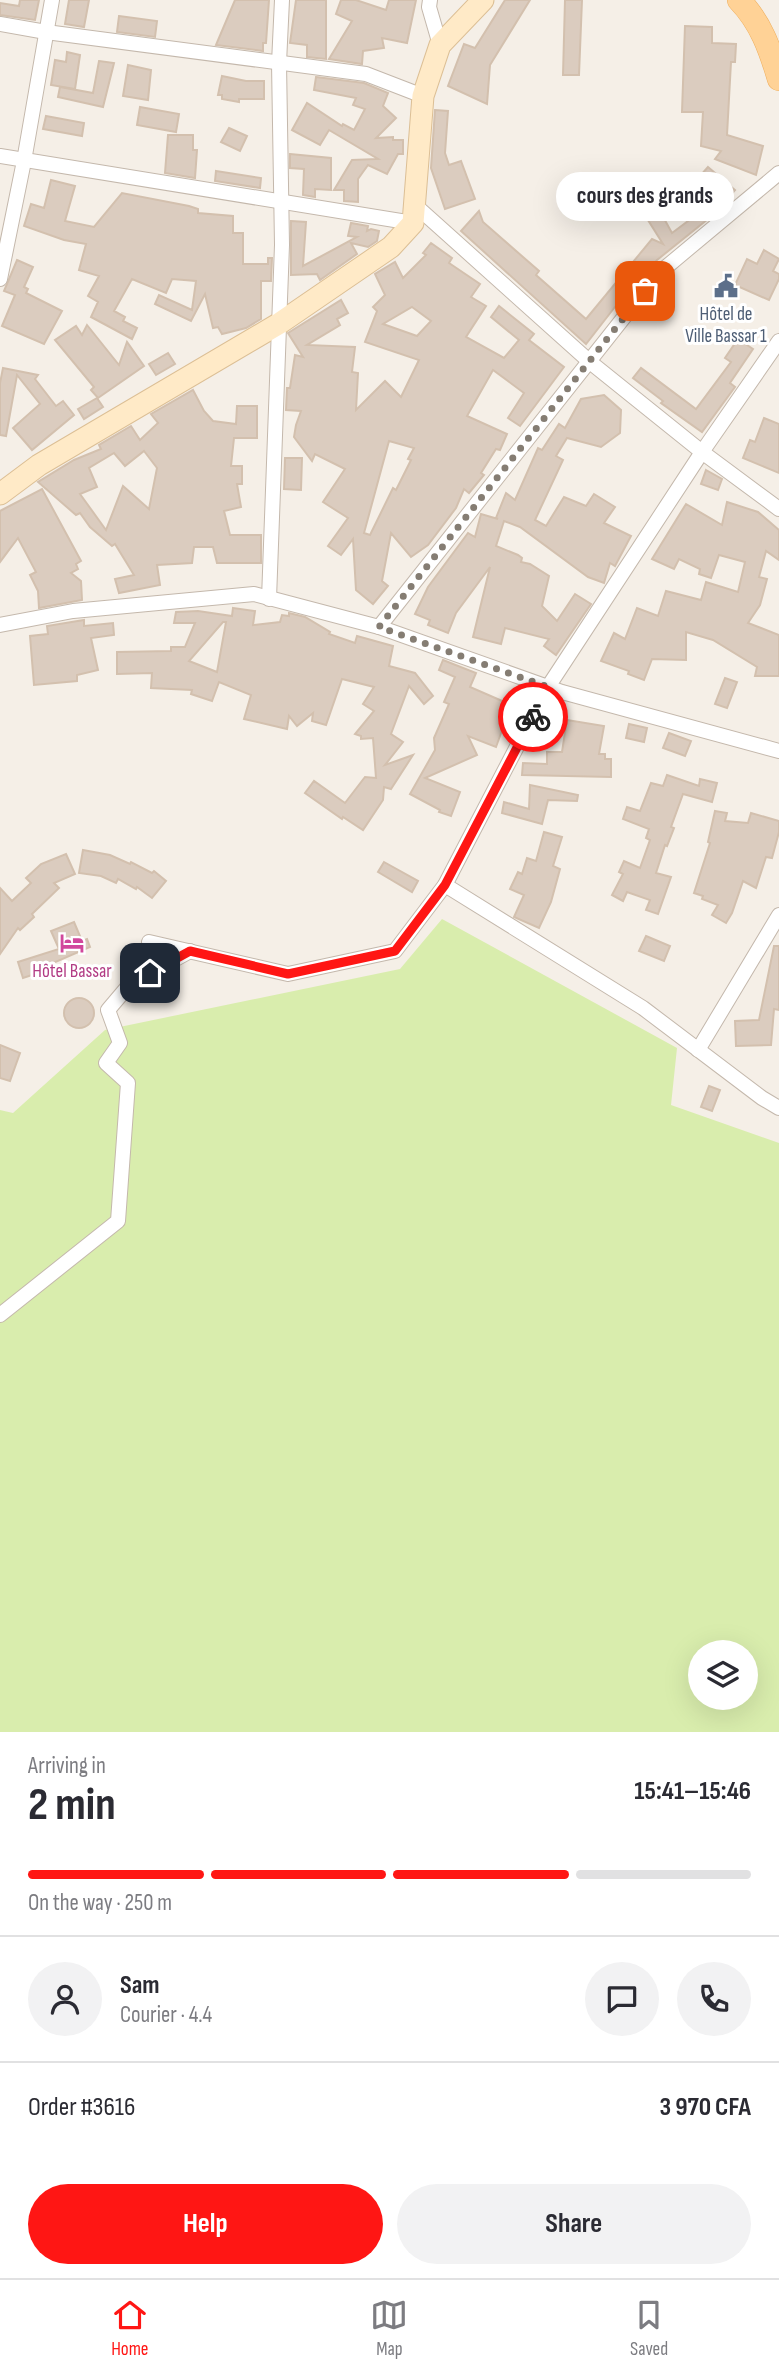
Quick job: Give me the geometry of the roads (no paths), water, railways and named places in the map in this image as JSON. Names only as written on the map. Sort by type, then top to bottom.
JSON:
[{"type":"main road","points":[[739,0],[760,26],[779,79]]},
{"type":"street","points":[[0,279],[24,161],[51,0]]},
{"type":"street","points":[[269,598],[280,323],[282,204],[279,63],[282,0]]},
{"type":"street","points":[[430,0],[429,7],[440,45]]},
{"type":"street","points":[[0,494],[39,465],[280,323],[391,247],[414,215],[423,96],[440,45],[483,0]]},
{"type":"street","points":[[0,24],[366,74],[423,96]]},
{"type":"street","points":[[0,156],[282,204],[414,215],[590,362],[702,452],[779,509]]},
{"type":"street","points":[[379,627],[659,273],[779,173]]},
{"type":"street","points":[[149,942],[288,974],[395,951],[445,885],[548,687],[702,452],[779,341]]},
{"type":"street","points":[[0,625],[73,611],[254,594],[379,627],[548,687],[779,751]]},
{"type":"street","points":[[445,885],[643,1008],[779,1108]]},
{"type":"street","points":[[698,1050],[779,915]]},
{"type":"street","points":[[0,1315],[118,1221],[128,1083],[106,1063],[120,1043],[108,1010],[130,984],[190,951]]},
{"type":"place","name":"Hôtel de Ville Bassar 1","points":[[726,286]]},
{"type":"place","name":"cours des grands","points":[[645,291]]},
{"type":"place","name":"Hôtel Bassar","points":[[72,943]]}]
